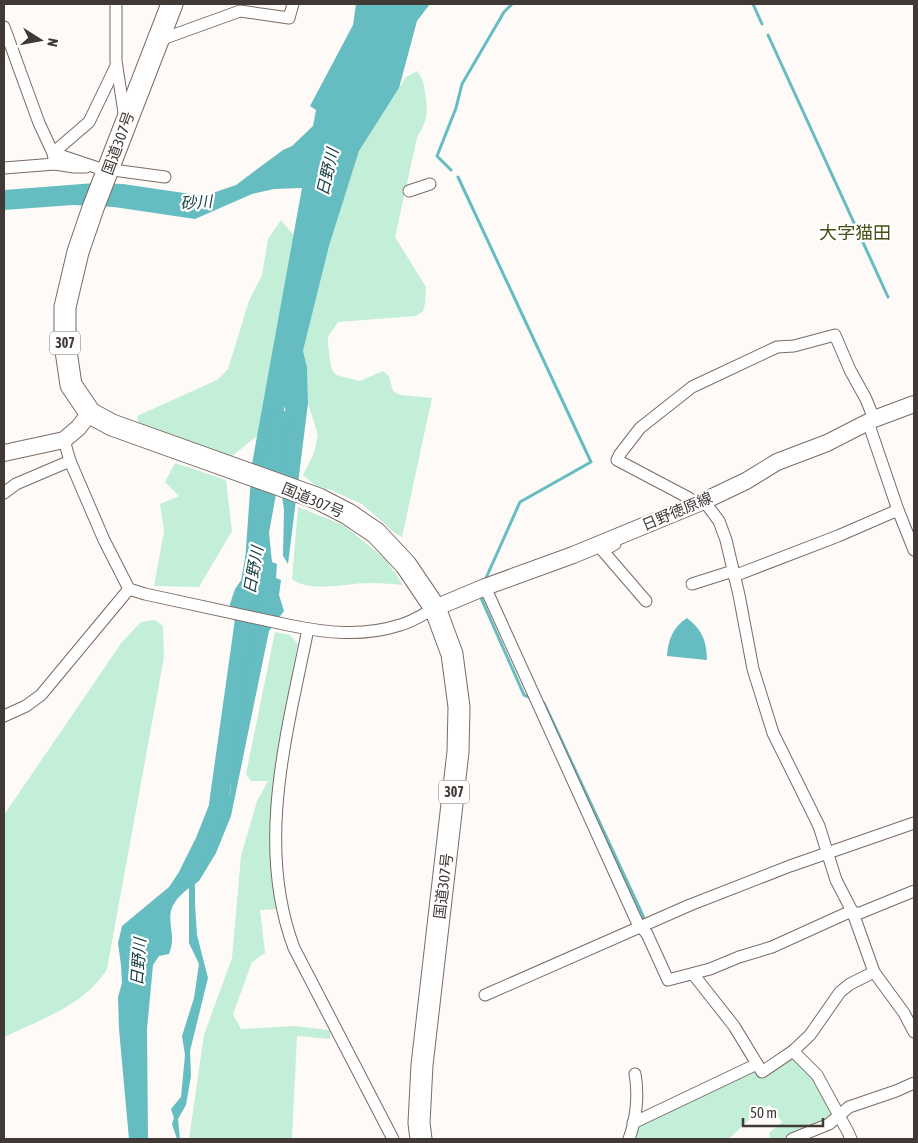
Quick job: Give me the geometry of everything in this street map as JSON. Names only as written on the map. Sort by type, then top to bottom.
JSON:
[{"type":"highway","name":"国道307号","points":[[172,4],[125,123],[103,172],[78,252],[65,307],[65,344],[71,385],[90,414],[112,425],[319,499],[348,514],[376,532],[406,566],[435,608],[452,654],[459,707],[458,752],[422,1065],[419,1138]]},
{"type":"main road","name":"日野徳原線","points":[[435,608],[485,587],[573,555],[699,503],[746,480],[777,462],[827,443],[871,421],[914,404]]},
{"type":"main road","points":[[4,453],[64,440],[90,414]]},
{"type":"street","points":[[116,4],[116,66],[125,123]]},
{"type":"street","points":[[157,41],[240,11],[289,18],[293,4]]},
{"type":"street","points":[[4,27],[39,123],[54,158]]},
{"type":"street","points":[[54,158],[89,122],[116,66]]},
{"type":"street","points":[[4,168],[54,158],[103,172],[129,171],[165,177]]},
{"type":"street","points":[[409,191],[430,184]]},
{"type":"street","points":[[914,550],[898,510],[866,399],[850,370],[835,335],[794,346],[778,347],[692,387],[640,428],[617,460],[699,503],[719,521],[726,540],[740,595],[753,669],[773,733],[819,826],[836,880],[853,913],[874,972],[904,1013],[914,1032]]},
{"type":"street","points":[[64,440],[70,461],[104,540],[129,589],[288,625],[348,633],[373,632],[402,625],[435,608]]},
{"type":"street","points":[[4,493],[16,484],[70,461]]},
{"type":"street","points":[[692,584],[733,573],[838,536],[898,510]]},
{"type":"street","points":[[626,532],[627,538],[603,551],[646,601]]},
{"type":"street","points":[[485,587],[637,922],[647,934],[668,980],[693,974],[772,947],[847,913],[860,913],[914,891]]},
{"type":"street","points":[[4,716],[26,706],[41,695],[129,589]]},
{"type":"street","points":[[308,629],[283,759],[277,809],[276,845],[280,892],[287,928],[294,948],[393,1139]]},
{"type":"street","points":[[485,995],[642,928],[690,905],[790,866],[914,823]]},
{"type":"street","points":[[693,974],[734,1026],[762,1072],[793,1051],[810,1035],[840,992],[850,984],[874,972]]},
{"type":"street","points":[[793,1051],[817,1076],[851,1139]]},
{"type":"street","points":[[633,1123],[757,1064]]},
{"type":"street","points":[[629,1139],[637,1088],[635,1074]]},
{"type":"street","points":[[792,1139],[830,1124],[849,1107],[914,1083]]},
{"type":"green space","points":[[417,71],[424,84],[427,106],[426,117],[417,138],[395,237],[426,287],[423,311],[416,316],[338,322],[328,337],[331,368],[336,375],[360,381],[383,371],[389,376],[393,391],[400,395],[432,398],[402,537],[362,504],[331,490],[316,486],[303,475],[314,453],[318,435],[308,403],[307,367],[303,351],[329,246],[359,151],[406,77]]},
{"type":"green space","points":[[281,220],[299,242],[271,425],[232,456],[140,428],[137,416],[217,380],[228,369],[249,301],[262,275],[268,239]]},
{"type":"green space","points":[[175,463],[226,480],[232,531],[199,587],[154,586],[164,531],[160,504],[179,496],[165,482]]},
{"type":"green space","points":[[298,507],[345,526],[386,560],[403,585],[363,583],[320,587],[309,586],[292,579]]},
{"type":"green space","points":[[155,620],[163,626],[164,657],[107,969],[98,982],[74,1002],[47,1018],[4,1037],[4,815],[122,642],[141,622]]},
{"type":"green space","points":[[275,632],[290,635],[298,644],[293,668],[271,849],[278,909],[260,910],[265,953],[252,962],[233,1014],[241,1029],[293,1026],[330,1030],[330,1039],[297,1036],[292,1139],[189,1139],[204,1035],[232,958],[241,856],[257,801],[268,781],[251,781],[246,774]]},
{"type":"green space","points":[[792,1056],[814,1077],[836,1114],[825,1125],[786,1139],[770,1139],[769,1133],[782,1122],[770,1105],[760,1109],[729,1139],[632,1139],[638,1126],[754,1069]]},
{"type":"water","name":"砂川","points":[[356,4],[430,4],[417,21],[399,88],[359,151],[329,246],[303,351],[307,367],[308,403],[288,564],[283,556],[284,510],[279,475],[286,421],[285,406],[268,472],[262,523],[269,533],[272,562],[277,564],[276,578],[281,580],[279,595],[284,611],[269,631],[231,816],[216,853],[199,881],[195,884],[197,935],[208,978],[190,1051],[191,1076],[186,1105],[178,1119],[180,1139],[177,1139],[172,1124],[174,1118],[171,1109],[181,1097],[185,1055],[182,1036],[194,998],[199,964],[189,943],[189,888],[173,905],[170,921],[172,944],[169,954],[159,956],[153,965],[147,1029],[148,1139],[129,1139],[119,1029],[118,997],[122,983],[118,943],[122,926],[169,887],[181,869],[207,843],[222,812],[223,805],[230,794],[235,719],[244,644],[238,625],[231,617],[230,604],[235,589],[244,576],[252,464],[302,188],[274,189],[252,194],[195,219],[114,207],[73,205],[4,210],[4,190],[95,183],[123,184],[204,196],[236,185],[283,150],[292,146],[313,126],[316,110],[310,106],[353,25]],"holes":[[[256,532],[262,536],[262,568],[254,585],[249,578]]]},
{"type":"water","points":[[687,618],[703,636],[707,660],[667,656],[672,634],[678,625]]},
{"type":"waterway","points":[[451,170],[437,156],[456,108],[462,84],[504,12],[512,4]]},
{"type":"waterway","points":[[753,4],[762,24]]},
{"type":"waterway","points":[[768,35],[888,297]]},
{"type":"waterway","points":[[458,177],[591,462],[520,502],[486,578]]},
{"type":"waterway","name":"日野川","points":[[189,873],[205,841],[218,808],[248,595],[280,419]]},
{"type":"waterway","points":[[481,598],[524,695],[529,697]]},
{"type":"waterway","points":[[544,703],[644,918]]},
{"type":"district","name":"大字猫田","points":[[855,232]]}]
